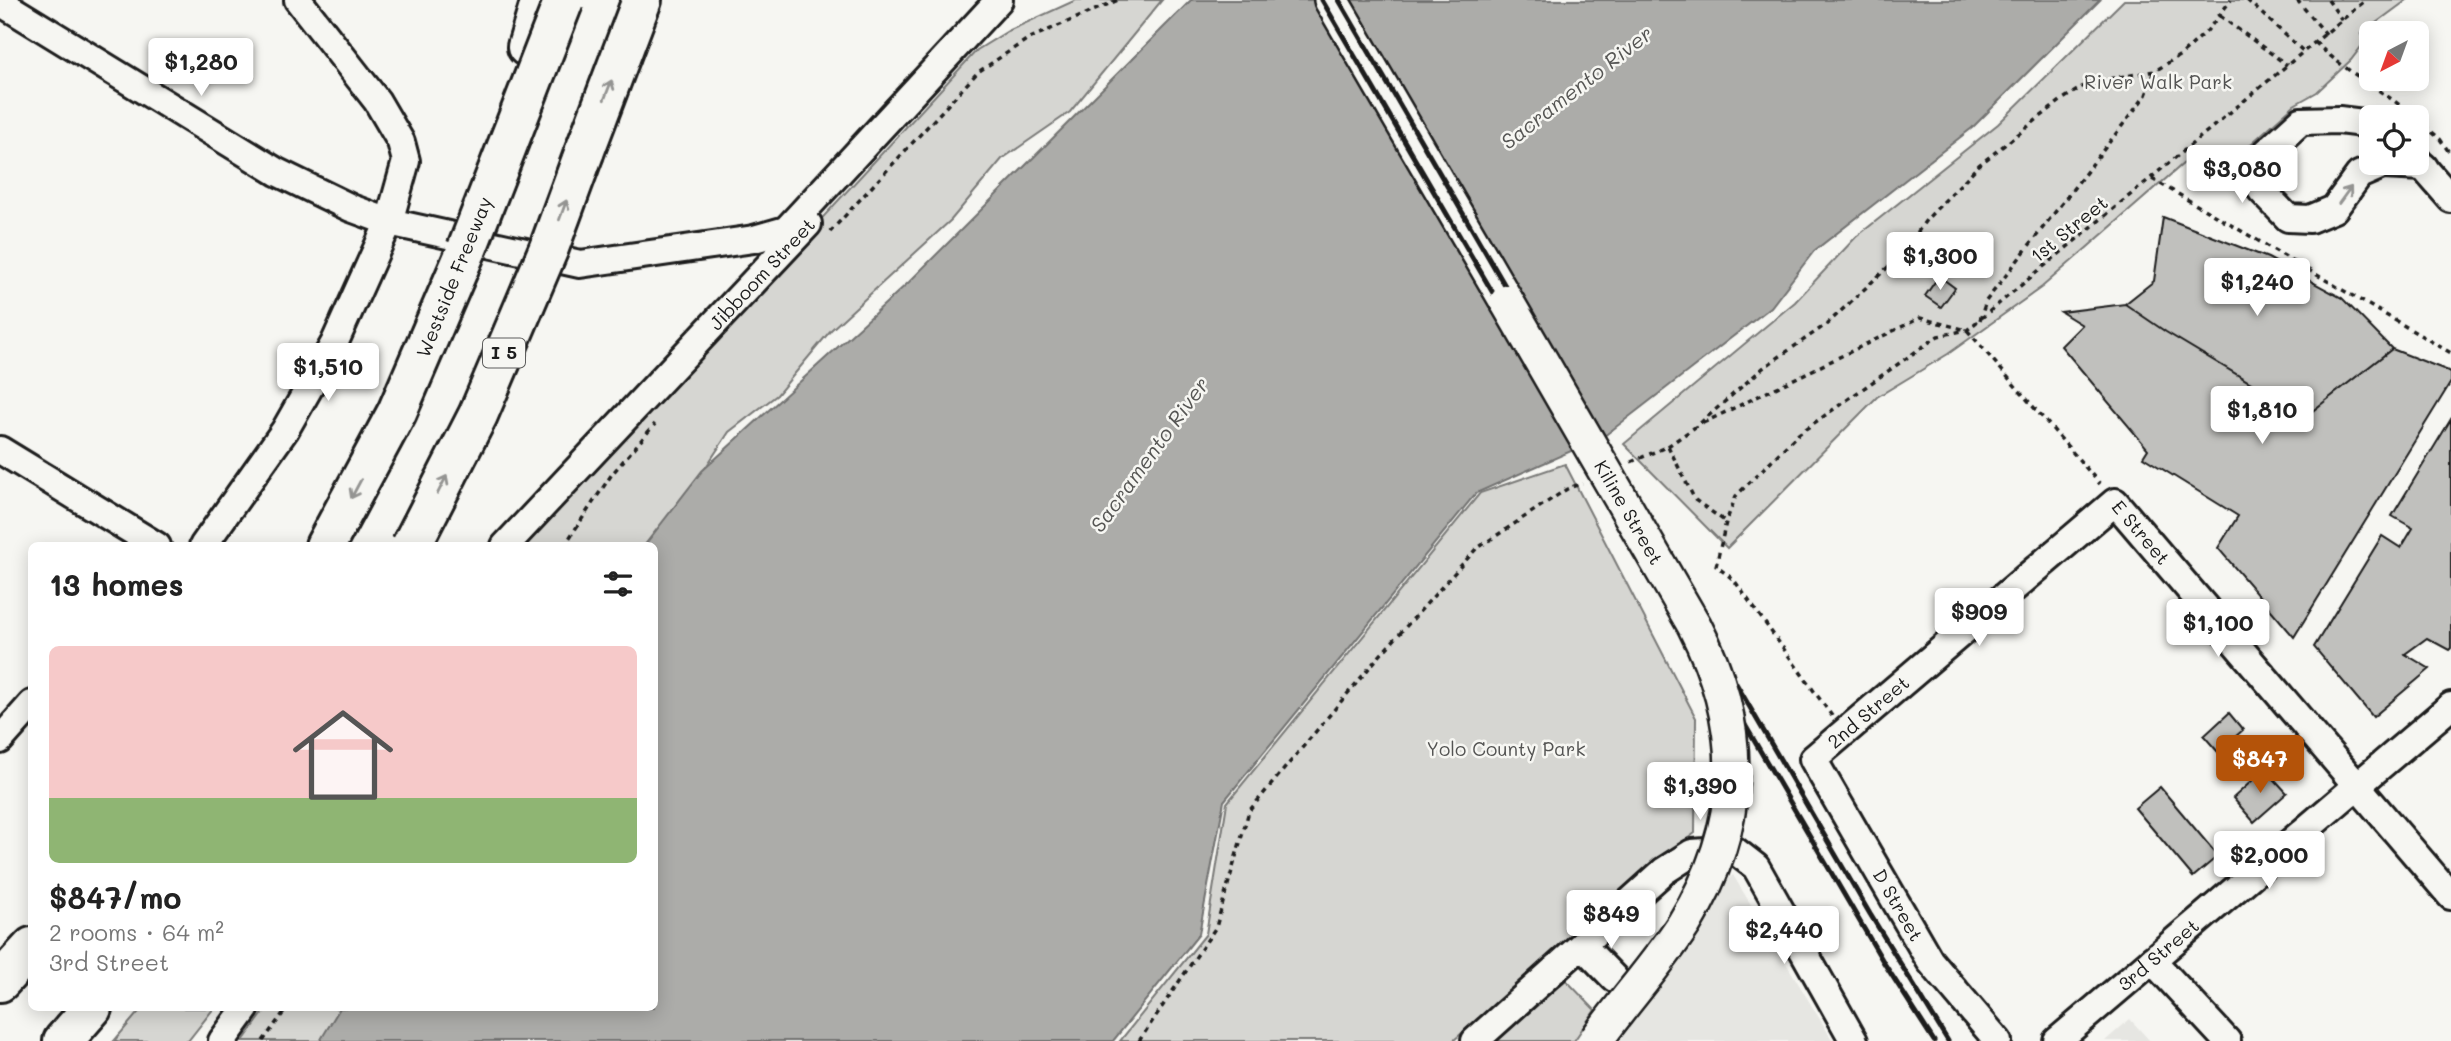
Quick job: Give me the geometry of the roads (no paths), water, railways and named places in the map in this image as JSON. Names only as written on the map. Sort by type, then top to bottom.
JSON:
[{"type":"highway","points":[[467,249],[541,0]]},
{"type":"highway","name":"Westside Freeway","points":[[327,542],[397,412],[467,249],[564,0]]},
{"type":"highway","name":"I 5","points":[[413,542],[478,415],[549,248],[642,0]]},
{"type":"highway","points":[[0,982],[28,951]]},
{"type":"highway","points":[[64,1041],[89,1011]]},
{"type":"main road","name":"Kiline Street","points":[[1331,0],[1694,625],[1723,694],[1733,762],[1726,828],[1717,859],[1682,926],[1596,1040]]},
{"type":"street","points":[[206,542],[291,419],[334,344],[389,222],[406,161],[401,142],[377,101],[298,0]]},
{"type":"street","points":[[0,2],[277,172],[338,203],[389,222],[580,264],[754,239],[786,230],[999,0]]},
{"type":"street","name":"Jibboom Street","points":[[509,542],[561,485],[629,418],[1016,0]]},
{"type":"street","points":[[2359,122],[2301,121],[2258,160],[2261,190],[2288,218],[2310,219],[2334,209],[2359,175]]},
{"type":"street","points":[[2429,173],[2451,199]]},
{"type":"street","points":[[0,450],[150,542]]},
{"type":"street","name":"2nd Street","points":[[1813,759],[2115,502]]},
{"type":"street","name":"E Street","points":[[2115,502],[2451,896]]},
{"type":"street","name":"3rd Street","points":[[2057,1041],[2451,706]]},
{"type":"street","points":[[0,740],[28,708]]},
{"type":"street","name":"D Street","points":[[1813,759],[1930,961],[1997,1041]]},
{"type":"street","points":[[1475,1041],[1664,871],[1692,853],[1734,850],[1756,867],[1854,1041]]},
{"type":"street","points":[[1582,945],[1614,978]]},
{"type":"street","points":[[2152,960],[2227,1041]]},
{"type":"street","points":[[222,1041],[244,1011]]},
{"type":"water","name":"Sacramento River","points":[[1191,0],[2100,0],[1972,128],[1814,251],[1771,307],[1603,437],[1476,493],[1224,801],[1199,934],[1113,1041],[320,1041],[338,1011],[658,1011],[658,542],[647,542],[702,471],[909,282]]},
{"type":"railway","points":[[1322,0],[1884,963],[1934,1041]]},
{"type":"railway","points":[[1339,0],[1870,914],[1948,1041]]},
{"type":"park label","name":"River Walk Park","points":[[2158,82]]},
{"type":"park label","name":"Yolo County Park","points":[[1506,749]]}]
